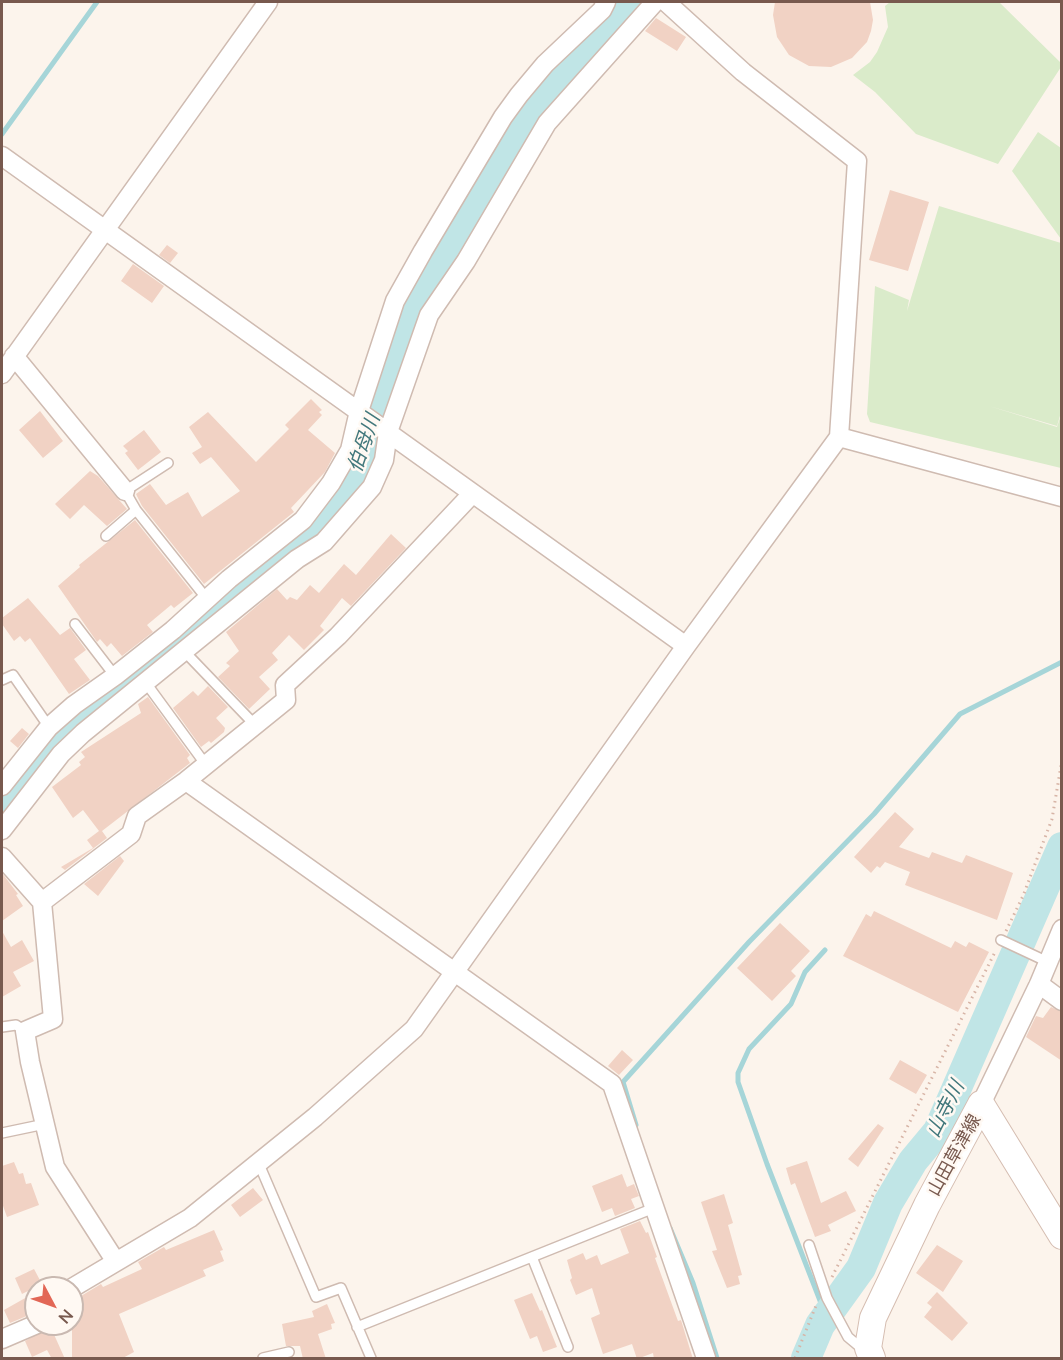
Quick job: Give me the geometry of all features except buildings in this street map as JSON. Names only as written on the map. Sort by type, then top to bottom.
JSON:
[{"type":"main road","name":"山田草津線","points":[[981,1104],[1062,1236]]},
{"type":"main road","name":"山田草津線","points":[[870,1353],[878,1308],[927,1205],[981,1104]]},
{"type":"street","points":[[2,374],[268,2]]},
{"type":"street","points":[[2,786],[49,727],[74,705],[115,676],[303,520],[331,483],[350,450],[363,414],[395,301],[503,117],[545,64],[602,10],[606,2]]},
{"type":"street","points":[[2,830],[61,754],[83,733],[297,559],[324,542],[353,510],[376,478],[384,460],[385,430],[429,315],[466,261],[548,123],[655,2]]},
{"type":"street","points":[[84,1281],[190,1218],[259,1164],[414,1029],[686,646],[839,437],[857,161],[743,72],[666,2]]},
{"type":"street","points":[[2,156],[686,646]]},
{"type":"street","points":[[14,356],[125,491]]},
{"type":"street","points":[[839,437],[1062,497]]},
{"type":"street","points":[[42,902],[131,834],[137,816],[186,781],[286,700],[285,685],[338,636],[472,494]]},
{"type":"street","points":[[207,599],[224,619]]},
{"type":"street","points":[[186,781],[612,1084],[706,1359]]},
{"type":"street","points":[[2,857],[42,902],[53,1019],[25,1031],[55,1167],[116,1262]]},
{"type":"street","points":[[981,1104],[1039,984],[1062,929]]},
{"type":"street","points":[[1039,984],[1062,1000]]},
{"type":"street","points":[[2,1339],[24,1330]]},
{"type":"lane","points":[[168,463],[125,491],[136,510],[207,599]]},
{"type":"lane","points":[[106,536],[136,510]]},
{"type":"lane","points":[[75,624],[115,676]]},
{"type":"lane","points":[[184,651],[256,726]]},
{"type":"lane","points":[[2,680],[13,675],[49,727]]},
{"type":"lane","points":[[146,683],[206,765]]},
{"type":"lane","points":[[1001,940],[1048,962]]},
{"type":"lane","points":[[2,1027],[16,1025],[25,1031]]},
{"type":"lane","points":[[2,1133],[45,1124]]},
{"type":"lane","points":[[259,1164],[316,1297],[341,1288],[371,1359]]},
{"type":"lane","points":[[357,1327],[654,1208]]},
{"type":"lane","points":[[809,1245],[824,1289],[848,1337],[870,1353]]},
{"type":"lane","points":[[532,1257],[568,1347]]},
{"type":"lane","points":[[263,1359],[289,1352]]},
{"type":"path","points":[[795,1359],[824,1289],[1023,896],[1052,819],[1062,760]]},
{"type":"green space","points":[[890,2],[999,2],[1061,63],[1061,67],[998,164],[916,134],[875,92],[853,75],[870,62],[877,52],[888,27],[885,6]]},
{"type":"green space","points":[[1038,132],[1061,148],[1061,239],[1012,171]]},
{"type":"green space","points":[[939,206],[1061,243],[1062,409],[1057,426],[989,406],[1057,427],[1061,415],[1061,468],[870,422],[867,414],[875,286],[909,300],[907,311]]},
{"type":"waterway","points":[[2,134],[97,2]]},
{"type":"waterway","name":"伯母川","points":[[2,808],[50,746],[80,718],[239,591],[314,528],[336,503],[353,478],[402,325],[456,231],[532,110],[616,20],[628,2]]},
{"type":"waterway","points":[[636,1125],[623,1082],[749,942],[874,814],[960,714],[1062,662]]},
{"type":"waterway","name":"山寺川","points":[[806,1358],[820,1325],[861,1268],[888,1203],[913,1161],[938,1131],[1062,847]]},
{"type":"waterway","points":[[825,950],[805,972],[791,1004],[749,1049],[738,1073],[738,1082],[826,1316]]},
{"type":"waterway","points":[[670,1228],[693,1283],[717,1358]]}]
